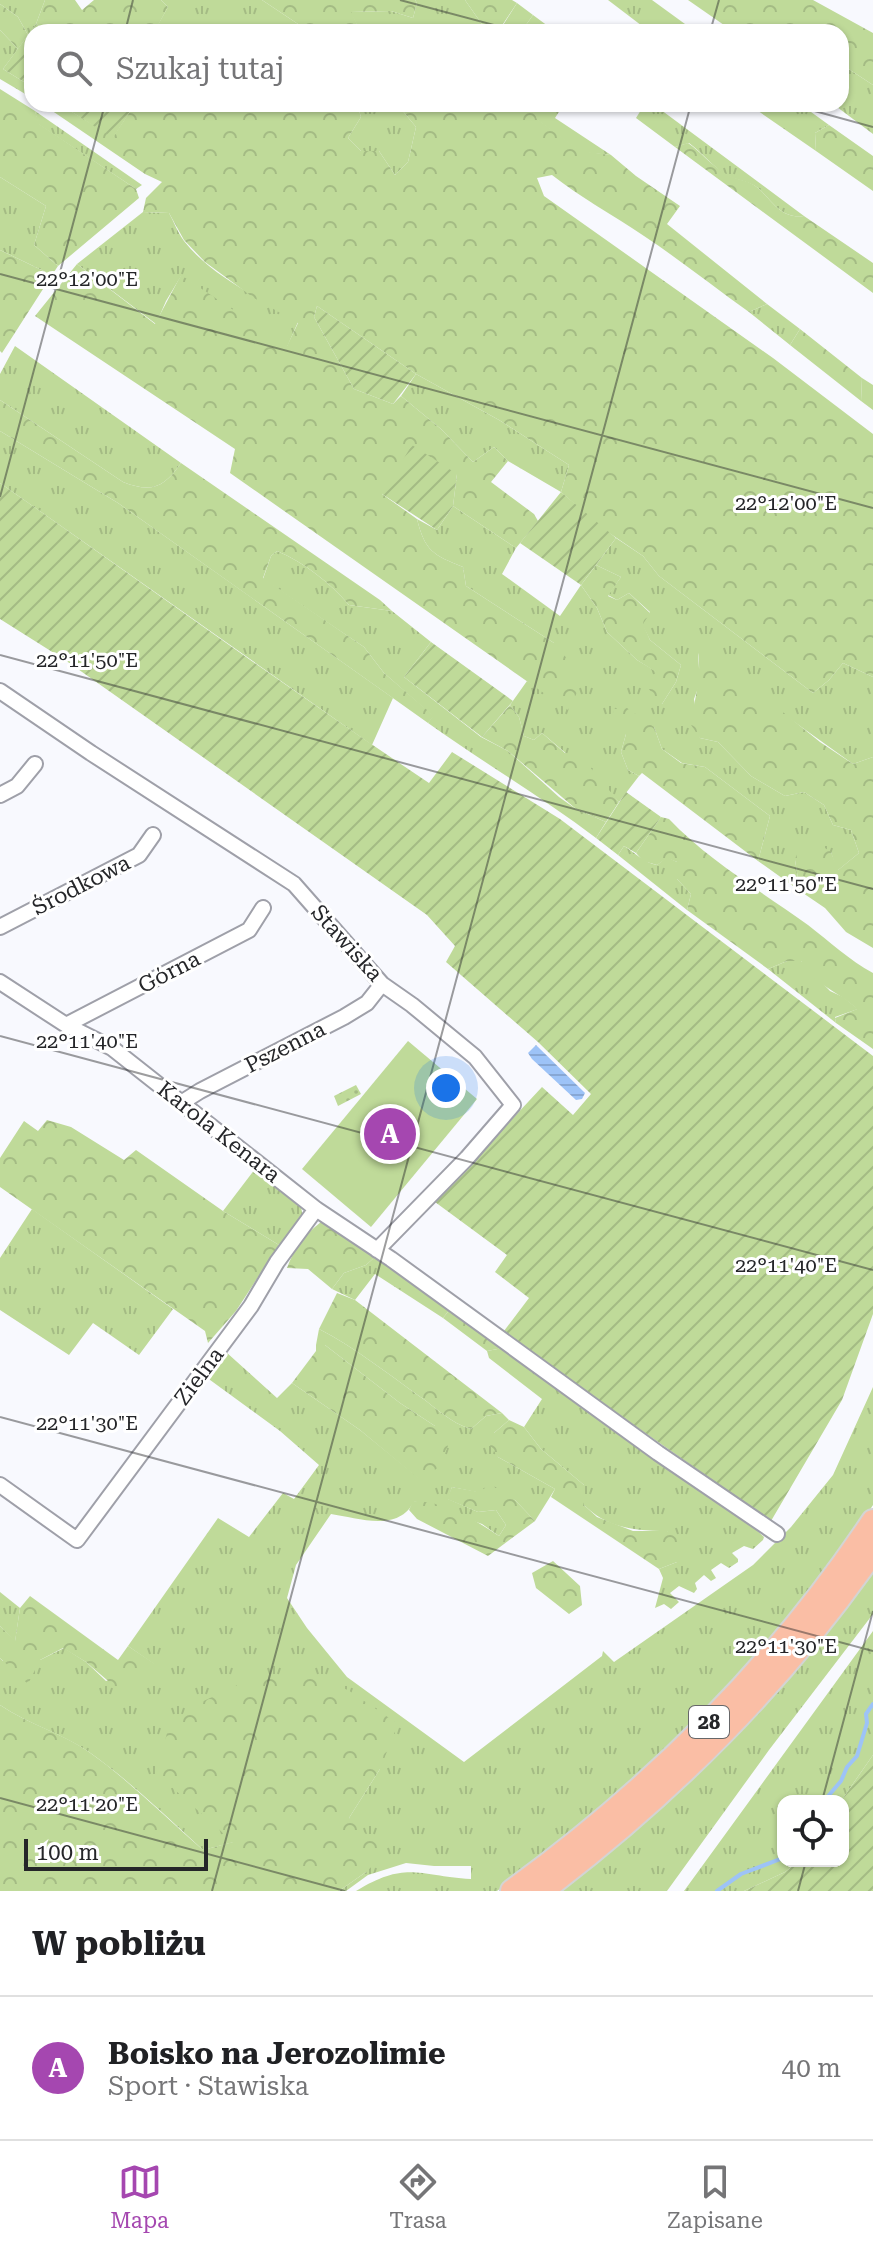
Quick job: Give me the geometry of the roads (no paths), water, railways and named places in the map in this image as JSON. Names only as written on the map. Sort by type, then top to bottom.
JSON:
[{"type":"main road","name":"28","points":[[512,1891],[605,1819],[700,1731],[802,1618],[873,1521]]},
{"type":"main road","name":"28","points":[[542,1891],[641,1811],[726,1730],[797,1651],[873,1552]]},
{"type":"street","name":"Stawiska","points":[[0,691],[294,884],[382,984],[475,1057],[513,1105],[467,1158],[377,1250]]},
{"type":"street","points":[[0,795],[17,786],[35,764]]},
{"type":"street","name":"Środkowa","points":[[0,927],[139,855],[153,835]]},
{"type":"street","name":"Górna","points":[[66,1025],[249,930],[263,908]]},
{"type":"street","name":"Karola Kenara","points":[[0,982],[66,1025],[112,1048],[316,1209],[777,1534]]},
{"type":"street","name":"Pszenna","points":[[181,1103],[344,1017],[367,1003],[382,984]]},
{"type":"street","name":"Zielna","points":[[0,1485],[77,1540],[251,1306],[277,1262],[316,1209]]},
{"type":"water","points":[[536,1045],[585,1093],[582,1099],[576,1100],[532,1059],[528,1053]]},
{"type":"waterway","points":[[829,1795],[857,1756],[867,1723],[866,1714],[873,1704]]},
{"type":"waterway","points":[[717,1891],[741,1874],[777,1860]]},
{"type":"place","name":"Boisko na Jerozolimie","points":[[390,1134]]}]
